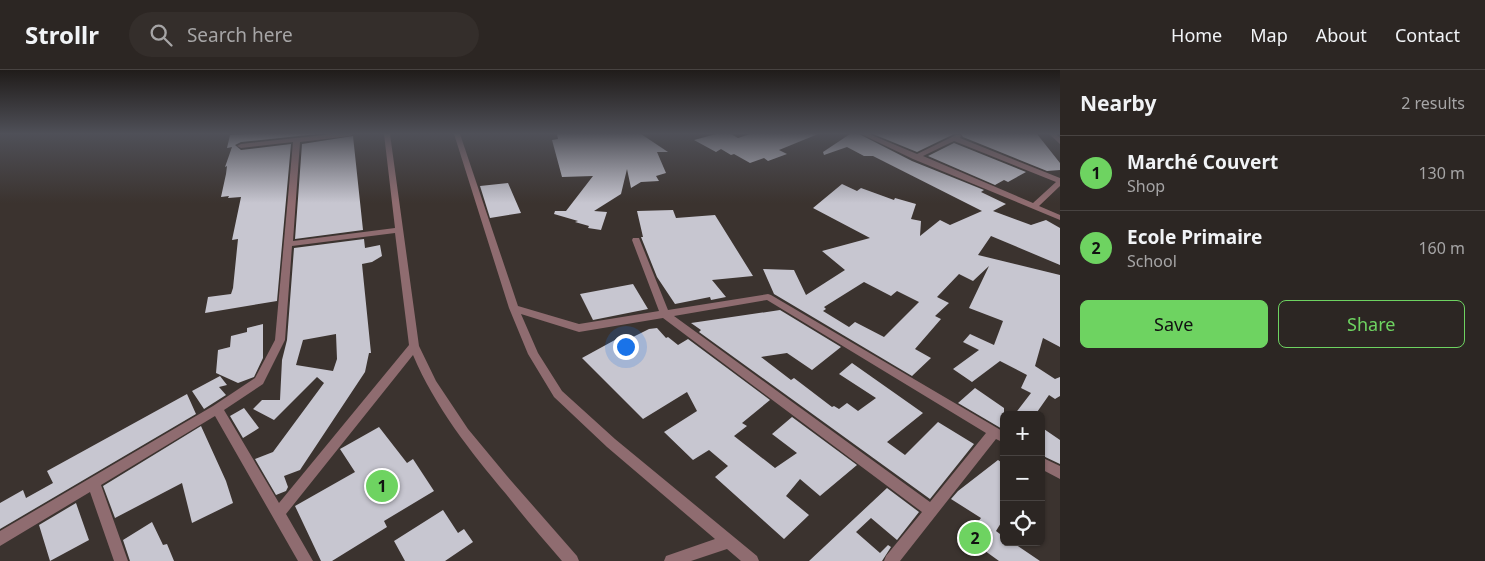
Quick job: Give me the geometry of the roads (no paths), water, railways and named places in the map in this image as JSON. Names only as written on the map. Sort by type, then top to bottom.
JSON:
[{"type":"street","points":[[0,539],[218,409],[258,381],[280,340],[296,157]]},
{"type":"street","points":[[390,157],[414,346],[436,395],[456,424],[572,561]]},
{"type":"street","points":[[465,157],[514,308],[533,354],[558,394],[612,443],[752,561]]},
{"type":"street","points":[[916,157],[1060,218]]},
{"type":"street","points":[[1004,157],[1060,182],[1034,207]]},
{"type":"street","points":[[289,244],[399,230]]},
{"type":"street","points":[[636,240],[665,314],[931,511]]},
{"type":"street","points":[[514,308],[579,328],[768,296],[999,435],[931,511],[891,561]]},
{"type":"street","points":[[279,512],[414,346]]},
{"type":"street","points":[[218,409],[306,561]]},
{"type":"street","points":[[1045,465],[1060,474]]},
{"type":"street","points":[[94,484],[121,561]]},
{"type":"street","points":[[671,561],[729,541]]},
{"type":"place","name":"Marché Couvert","points":[[382,486]]},
{"type":"place","name":"Ecole Primaire","points":[[975,538]]}]
